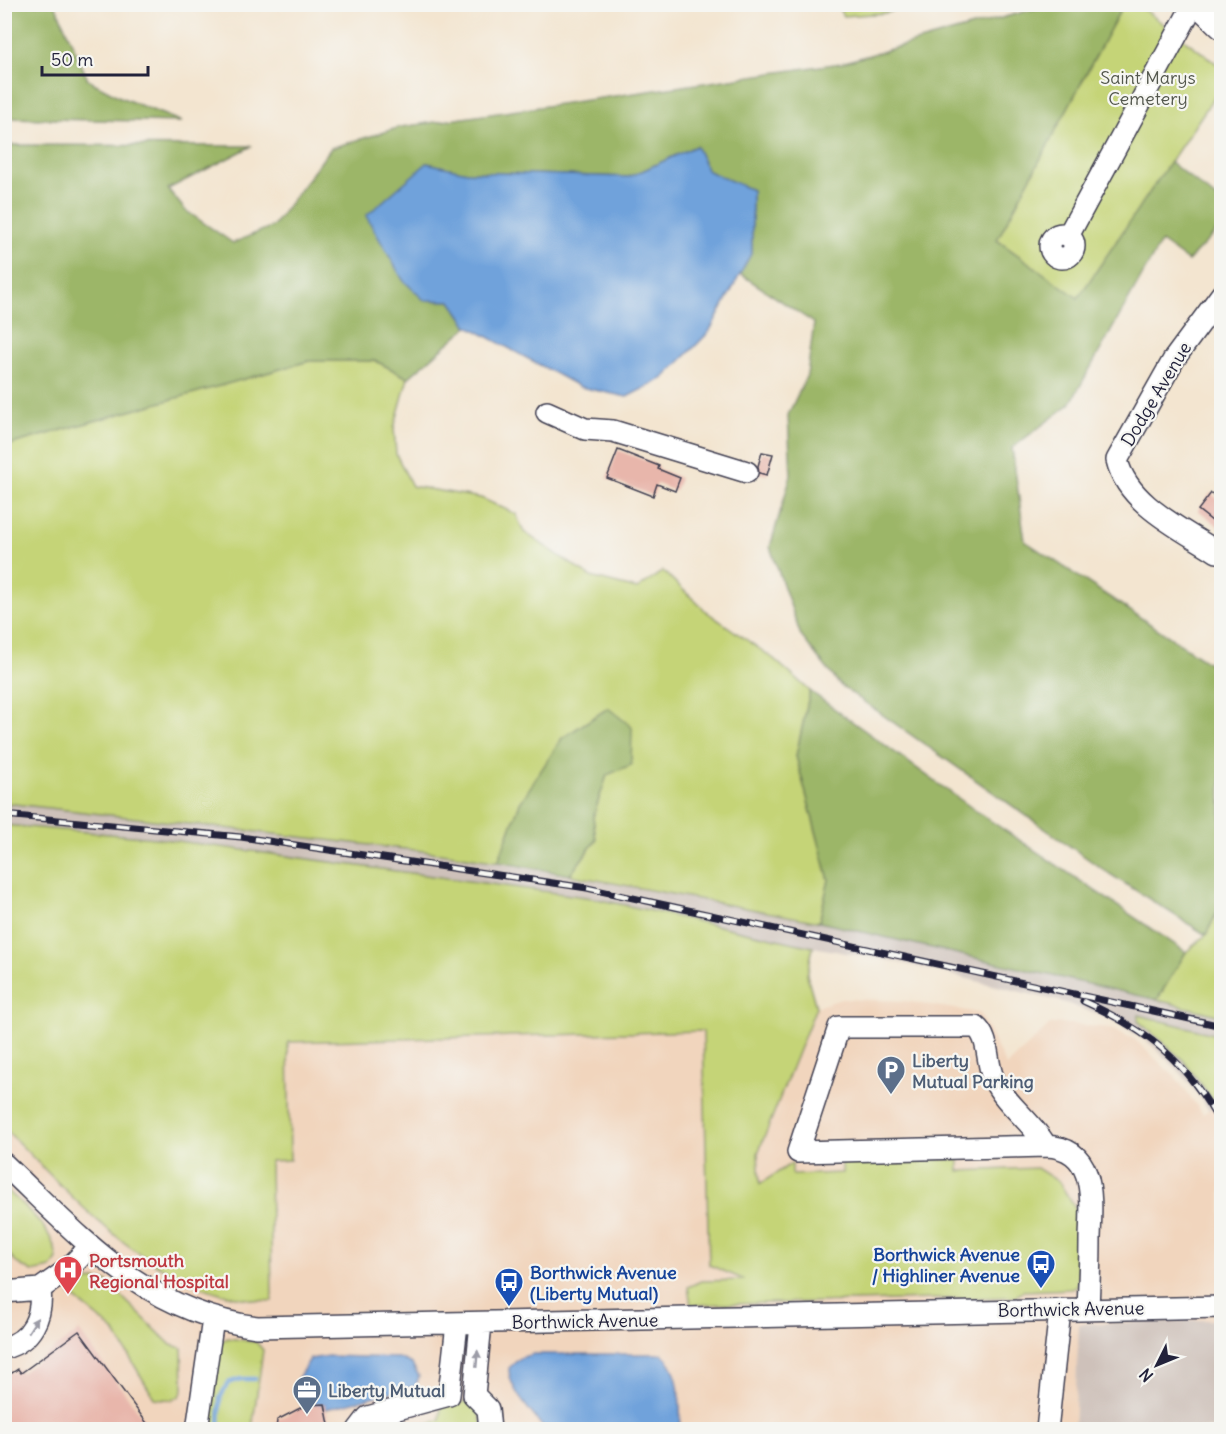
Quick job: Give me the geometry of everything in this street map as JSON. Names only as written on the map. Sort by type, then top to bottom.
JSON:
[{"type":"street","points":[[1068,236],[1200,12]]},
{"type":"street","name":"Dodge Avenue","points":[[1217,552],[1163,517],[1134,492],[1121,477],[1117,460],[1174,359],[1219,302]]},
{"type":"street","points":[[547,412],[585,429],[613,431],[747,472]]},
{"type":"street","points":[[1046,1146],[1037,1129],[998,1088],[989,1068],[982,1032],[976,1027],[839,1027],[798,1152],[1046,1146],[1067,1150],[1080,1163],[1089,1179],[1091,1189],[1088,1309]]},
{"type":"street","name":"Borthwick Avenue","points":[[4,1164],[90,1247],[152,1292],[213,1319],[257,1327],[1221,1307]]},
{"type":"street","points":[[4,1292],[40,1289],[67,1270],[90,1247]]},
{"type":"street","points":[[4,1348],[21,1340],[36,1323],[41,1301],[40,1289]]},
{"type":"street","points":[[1047,1430],[1060,1310]]},
{"type":"street","points":[[197,1430],[213,1319]]},
{"type":"street","points":[[474,1395],[481,1323]]},
{"type":"street","points":[[449,1395],[457,1324]]},
{"type":"street","points":[[358,1430],[368,1417],[449,1395],[474,1395],[488,1409],[490,1430]]},
{"type":"shaded area","points":[[5,803],[448,854],[819,922],[1221,1016],[1221,1036],[1139,1015],[1138,1021],[1183,1060],[1216,1104],[1209,1110],[1182,1074],[1152,1045],[1113,1020],[1063,1002],[898,962],[813,947],[593,898],[156,838],[5,825]]},
{"type":"shaded area","points":[[842,999],[905,1001],[980,1013],[1006,1066],[1050,1025],[1060,1023],[1109,1028],[1134,1039],[1176,1078],[1203,1114],[1221,1099],[1221,1320],[1079,1324],[1074,1429],[252,1429],[262,1350],[208,1429],[5,1429],[4,1129],[77,1201],[135,1252],[162,1270],[207,1289],[256,1301],[272,1301],[270,1161],[290,1160],[288,1042],[703,1031],[709,1265],[761,1203],[758,1153],[816,1007]]},
{"type":"shaded area","points":[[1221,1320],[1221,1429],[1074,1429],[1079,1324]]},
{"type":"green space","points":[[55,4],[88,80],[120,97],[182,122],[5,118],[5,5]]},
{"type":"green space","points":[[837,5],[905,5],[887,13],[843,16]]},
{"type":"green space","points":[[1048,5],[1123,5],[997,240],[1078,298],[1170,162],[1221,202],[1221,227],[1188,261],[1161,242],[1070,404],[1012,448],[1025,541],[1221,671],[1221,904],[1206,935],[1108,873],[840,685],[801,636],[770,547],[791,475],[788,415],[807,375],[814,323],[739,273],[752,252],[752,190],[708,171],[696,146],[629,177],[466,172],[427,163],[424,300],[451,301],[468,326],[408,378],[376,361],[309,361],[5,446],[5,145],[252,146],[168,189],[185,210],[233,243],[273,226],[331,148],[401,127],[841,63]]},
{"type":"green space","name":"Saint Marys Cemetery","points":[[1123,5],[1138,5],[1221,67],[1221,87],[1078,299],[997,240]]},
{"type":"green space","points":[[309,361],[376,361],[408,378],[394,428],[396,454],[412,486],[481,498],[516,514],[524,532],[591,577],[637,589],[663,571],[707,612],[774,659],[810,691],[796,756],[829,880],[819,922],[570,875],[596,840],[593,817],[607,775],[520,803],[498,862],[448,854],[5,803],[5,446]]},
{"type":"green space","points":[[810,691],[976,811],[1186,952],[1157,1000],[819,922],[829,880],[796,756]]},
{"type":"green space","points":[[608,708],[632,727],[631,765],[607,775],[593,817],[596,840],[570,875],[498,862],[520,803],[562,738]]},
{"type":"green space","points":[[4,825],[156,838],[593,898],[813,947],[807,975],[816,1007],[758,1153],[760,1184],[792,1163],[792,1175],[842,1173],[842,1161],[959,1159],[959,1171],[1037,1168],[1059,1182],[1079,1214],[1078,1285],[1071,1289],[1023,1291],[1015,1297],[691,1305],[688,1287],[701,1281],[745,1280],[709,1265],[703,1031],[288,1042],[290,1160],[270,1161],[272,1301],[231,1296],[193,1284],[157,1265],[124,1242],[62,1187],[5,1129]]},
{"type":"green space","points":[[1221,904],[1221,1016],[1157,1000],[1186,952],[1206,935]]},
{"type":"green space","points":[[1139,1015],[1221,1036],[1221,1099],[1216,1104],[1183,1060],[1138,1021]]},
{"type":"green space","points":[[5,1188],[45,1228],[55,1248],[57,1259],[51,1268],[32,1272],[18,1264],[5,1250],[7,1239]]},
{"type":"green space","points":[[106,1281],[171,1345],[182,1348],[183,1389],[180,1396],[172,1400],[154,1398],[114,1331],[71,1295],[70,1289],[75,1282]]},
{"type":"green space","points":[[228,1338],[256,1342],[263,1350],[252,1429],[208,1430],[219,1342]]},
{"type":"green space","points":[[469,1401],[477,1404],[483,1429],[405,1430],[440,1420],[441,1408],[444,1406]]},
{"type":"water","points":[[696,146],[708,171],[752,190],[752,252],[709,332],[664,378],[627,397],[580,387],[468,326],[451,301],[424,300],[403,280],[366,216],[427,163],[467,172],[629,177]]},
{"type":"water","points":[[533,1354],[662,1354],[669,1361],[677,1379],[681,1429],[544,1429],[522,1400],[510,1376],[509,1368],[520,1358]]},
{"type":"water","points":[[328,1356],[399,1358],[412,1364],[419,1376],[416,1386],[326,1409],[325,1404],[306,1405],[298,1378],[310,1359]]},
{"type":"building","points":[[618,450],[659,466],[658,469],[680,478],[675,491],[657,484],[653,496],[607,478]]},
{"type":"building","points":[[762,452],[773,454],[767,475],[759,473],[758,466]]},
{"type":"building","points":[[1211,493],[1221,502],[1221,528],[1198,510]]},
{"type":"building","points":[[79,1331],[152,1430],[4,1430],[4,1364],[12,1373],[18,1369],[21,1373]]},
{"type":"building","name":"Liberty Mutual","points":[[325,1404],[330,1430],[276,1430],[277,1420],[306,1405]]},
{"type":"waterway","points":[[219,1430],[220,1398],[228,1383],[241,1379],[255,1379]]},
{"type":"railway","points":[[4,815],[241,837],[587,888],[1222,1026]]},
{"type":"railway","points":[[1083,1001],[1128,1024],[1164,1050],[1195,1084],[1222,1127]]},
{"type":"place","name":"Liberty Mutual Parking","points":[[891,1096]]},
{"type":"place","name":"Borthwick Avenue / Highliner Avenue","points":[[1041,1290]]},
{"type":"place","name":"Portsmouth Regional Hospital","points":[[68,1296]]},
{"type":"place","name":"Borthwick Avenue (Liberty Mutual)","points":[[509,1308]]},
{"type":"place","name":"Liberty Mutual","points":[[307,1416]]}]
